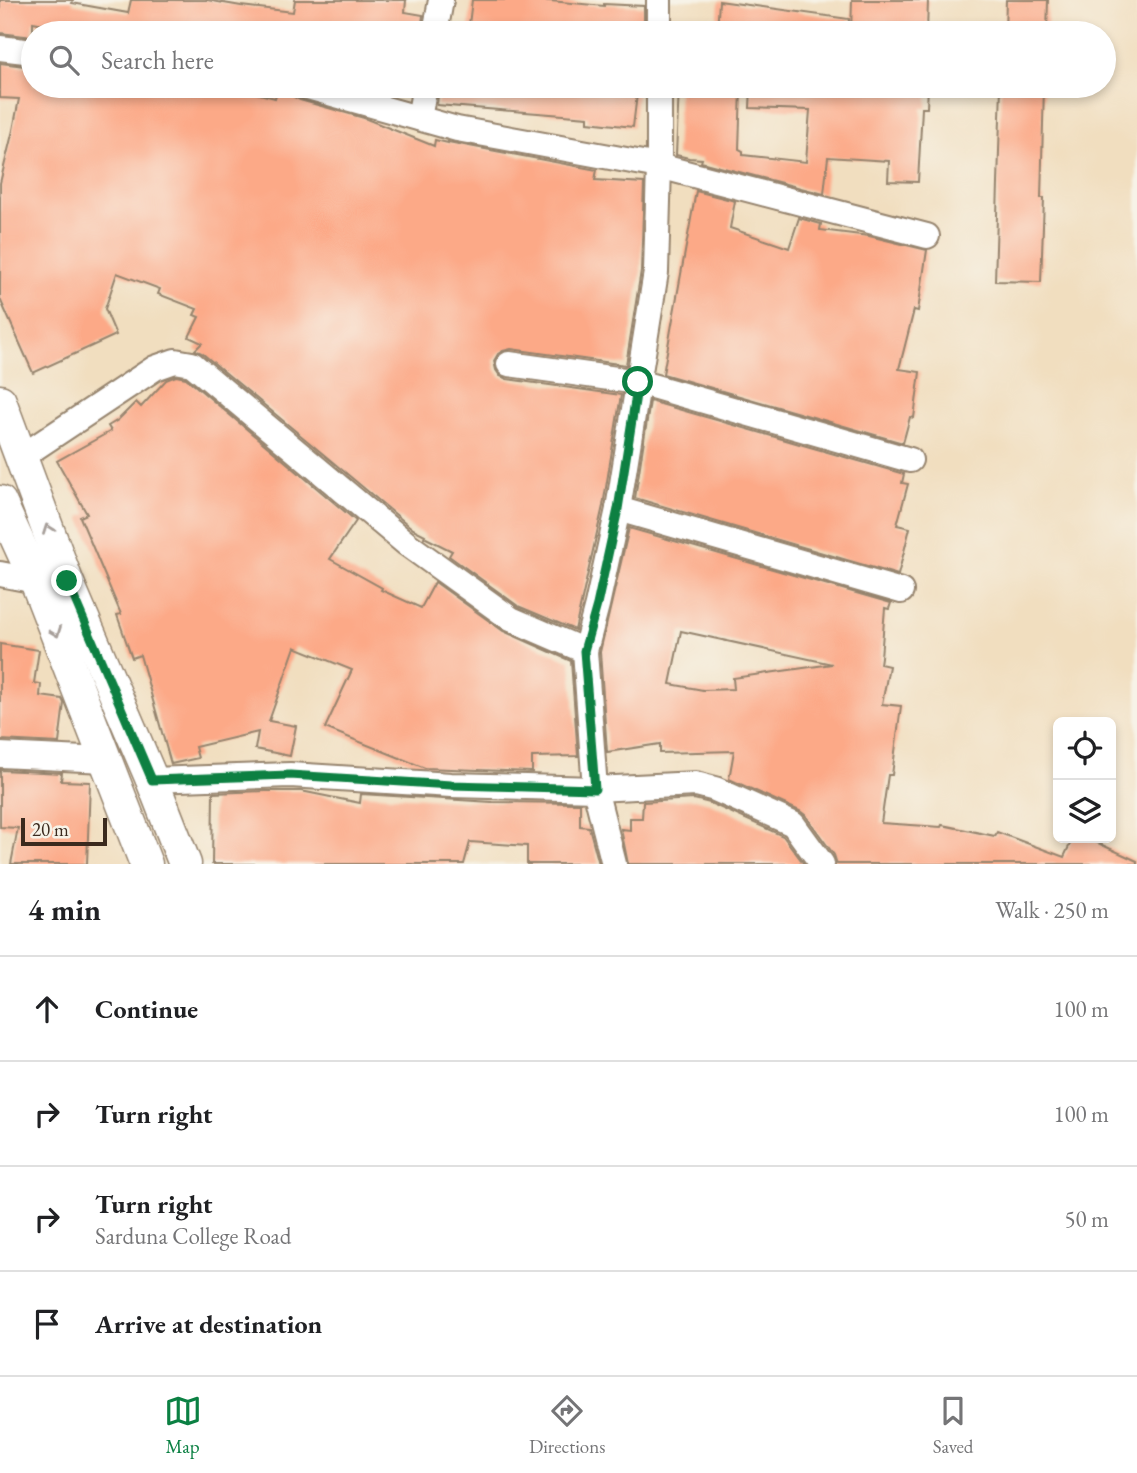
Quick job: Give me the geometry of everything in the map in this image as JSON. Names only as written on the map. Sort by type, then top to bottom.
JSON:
[{"type":"street","points":[[437,21],[441,0]]},
{"type":"street","points":[[659,0],[659,21]]},
{"type":"street","points":[[0,48],[21,51]]},
{"type":"street","points":[[347,98],[457,129],[659,166],[927,236]]},
{"type":"street","points":[[419,118],[423,98]]},
{"type":"street","points":[[614,864],[595,789],[584,651],[618,509],[656,272],[659,98]]},
{"type":"street","points":[[21,457],[155,368],[175,361],[192,364],[407,544],[511,619],[584,651]]},
{"type":"street","points":[[509,364],[638,382],[910,460]]},
{"type":"street","points":[[0,401],[67,581],[185,864]]},
{"type":"street","points":[[0,502],[36,580],[146,864]]},
{"type":"street","points":[[618,509],[901,591]]},
{"type":"street","points":[[0,574],[36,580],[67,581]]},
{"type":"street","points":[[0,755],[105,760]]},
{"type":"street","points":[[152,780],[290,775],[451,785],[595,789],[696,784],[715,789],[793,824],[821,864]]},
{"type":"building","points":[[0,0],[73,0],[72,3],[128,13],[131,0],[207,0],[293,12],[295,0],[406,0],[405,12],[423,15],[422,21],[21,21],[21,36],[0,33]]},
{"type":"building","points":[[472,0],[539,0],[604,6],[644,6],[644,21],[469,21]]},
{"type":"building","points":[[852,0],[928,0],[927,21],[851,21]]},
{"type":"building","points":[[1006,0],[1048,0],[1047,21],[1005,21]]},
{"type":"building","points":[[719,1],[849,19],[849,21],[718,21]]},
{"type":"building","points":[[0,63],[21,66],[21,98],[296,98],[364,118],[434,146],[435,140],[448,142],[597,170],[595,180],[644,183],[641,271],[626,365],[511,349],[498,354],[494,361],[500,376],[507,379],[621,395],[603,506],[575,630],[518,606],[449,556],[452,551],[413,529],[202,353],[195,350],[202,343],[189,337],[199,317],[194,315],[197,309],[158,294],[160,289],[117,273],[105,309],[116,335],[33,373],[0,299],[0,183],[19,99],[0,98]]},
{"type":"building","points":[[438,98],[637,98],[633,127],[588,122],[588,117],[437,105]]},
{"type":"building","points":[[679,98],[741,98],[739,149],[743,151],[743,155],[806,162],[810,110],[750,108],[750,98],[927,98],[927,108],[922,108],[918,182],[888,181],[889,161],[828,157],[824,194],[701,162],[702,159],[676,155]]},
{"type":"building","points":[[1001,98],[1044,98],[1041,282],[995,281]]},
{"type":"building","points":[[696,191],[735,201],[730,228],[789,248],[799,218],[821,224],[820,230],[869,236],[927,250],[918,311],[914,310],[899,369],[920,372],[914,418],[910,417],[903,443],[663,374]]},
{"type":"building","points":[[176,376],[186,378],[356,521],[330,559],[382,588],[381,590],[421,608],[435,582],[503,631],[571,661],[578,756],[532,757],[532,772],[425,768],[325,728],[352,670],[295,647],[269,721],[296,726],[290,756],[255,749],[258,732],[195,747],[198,758],[171,764],[140,655],[132,658],[117,615],[121,614],[80,517],[87,514],[57,461],[111,431],[108,426],[136,402],[141,407],[166,380]]},
{"type":"building","points":[[650,401],[904,474],[902,483],[908,484],[897,525],[910,528],[898,575],[635,498]]},
{"type":"building","points":[[629,528],[891,603],[889,609],[885,608],[880,664],[889,666],[882,704],[901,706],[892,775],[888,775],[881,823],[942,825],[995,836],[997,832],[1064,857],[1071,843],[1098,843],[1137,861],[1137,864],[837,864],[834,855],[800,811],[729,779],[734,751],[660,753],[660,744],[607,752],[600,652]],"holes":[[[681,631],[832,664],[733,678],[734,689],[703,690],[670,684]]]},
{"type":"building","points":[[0,644],[39,650],[34,683],[41,684],[40,696],[62,699],[64,703],[59,743],[0,740]]},
{"type":"building","points":[[0,770],[62,773],[61,781],[90,782],[87,864],[11,864],[18,828],[0,827]]},
{"type":"building","points":[[301,791],[360,803],[361,794],[492,802],[580,803],[580,826],[589,827],[599,864],[527,864],[527,846],[470,842],[464,864],[212,864],[213,793]]},
{"type":"building","points":[[694,799],[710,803],[783,836],[804,864],[628,864],[621,829],[630,830],[630,818],[642,818],[643,802]]},
{"type":"route","points":[[67,581],[152,780],[290,775],[451,785],[595,789],[584,651],[618,509],[638,382]]}]
